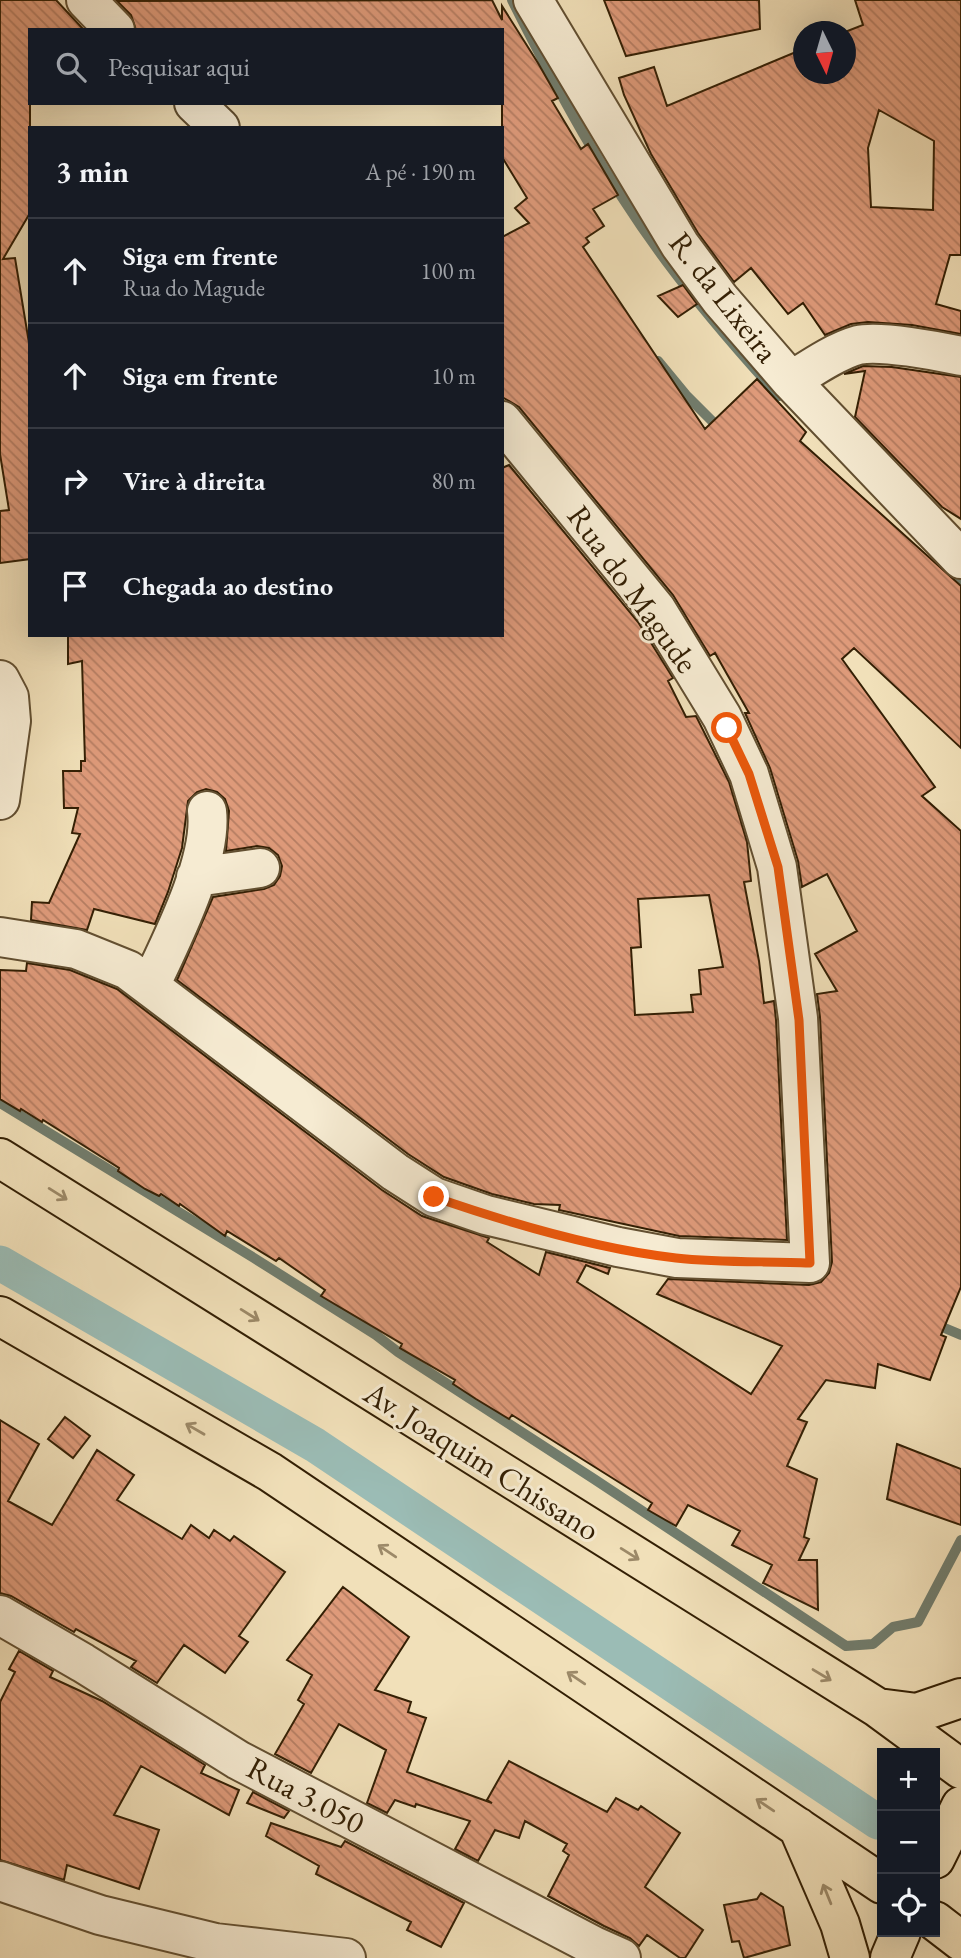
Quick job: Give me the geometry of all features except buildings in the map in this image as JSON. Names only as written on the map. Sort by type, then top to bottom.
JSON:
[{"type":"main road","name":"Av. Joaquim Chissano","points":[[0,1158],[878,1708],[961,1769]]},
{"type":"main road","points":[[0,1316],[270,1472],[877,1881]]},
{"type":"main road","points":[[878,1708],[917,1713],[961,1698]]},
{"type":"main road","points":[[940,1849],[961,1806]]},
{"type":"main road","points":[[799,1828],[840,1924],[850,1958]]},
{"type":"main road","points":[[940,1925],[961,1941]]},
{"type":"main road","points":[[890,1958],[899,1937]]},
{"type":"street","points":[[86,0],[113,28]]},
{"type":"street","name":"R. da Lixeira","points":[[533,0],[680,245],[720,299],[791,382],[961,559]]},
{"type":"street","points":[[196,105],[218,126]]},
{"type":"street","points":[[791,382],[817,365],[859,345],[902,346],[961,356]]},
{"type":"street","name":"Rua do Magude","points":[[150,986],[395,1172],[434,1197],[552,1233],[677,1258],[810,1263],[798,1018],[778,867],[749,774],[722,718],[656,609],[504,423]]},
{"type":"street","points":[[0,680],[9,697],[10,720],[0,800]]},
{"type":"street","points":[[0,937],[76,949],[128,971],[150,986],[196,877],[207,836],[207,811]]},
{"type":"street","points":[[196,877],[260,869]]},
{"type":"street","name":"Rua 3.050","points":[[0,1615],[83,1663],[238,1760],[621,1958]]},
{"type":"street","points":[[0,1881],[100,1915],[215,1943],[345,1958]]},
{"type":"waterway","points":[[512,0],[583,134],[623,199],[666,261],[707,313],[779,396]]},
{"type":"waterway","points":[[658,361],[686,395],[721,430]]},
{"type":"waterway","points":[[948,569],[961,581]]},
{"type":"waterway","points":[[0,1103],[376,1335],[846,1646],[873,1644],[893,1627],[918,1622],[961,1540]]},
{"type":"waterway","points":[[0,1263],[315,1445],[877,1821]]},
{"type":"waterway","points":[[935,1324],[961,1335]]},
{"type":"route","points":[[434,1197],[552,1233],[677,1258],[810,1263],[799,1020],[778,867],[749,774],[727,728]]}]
